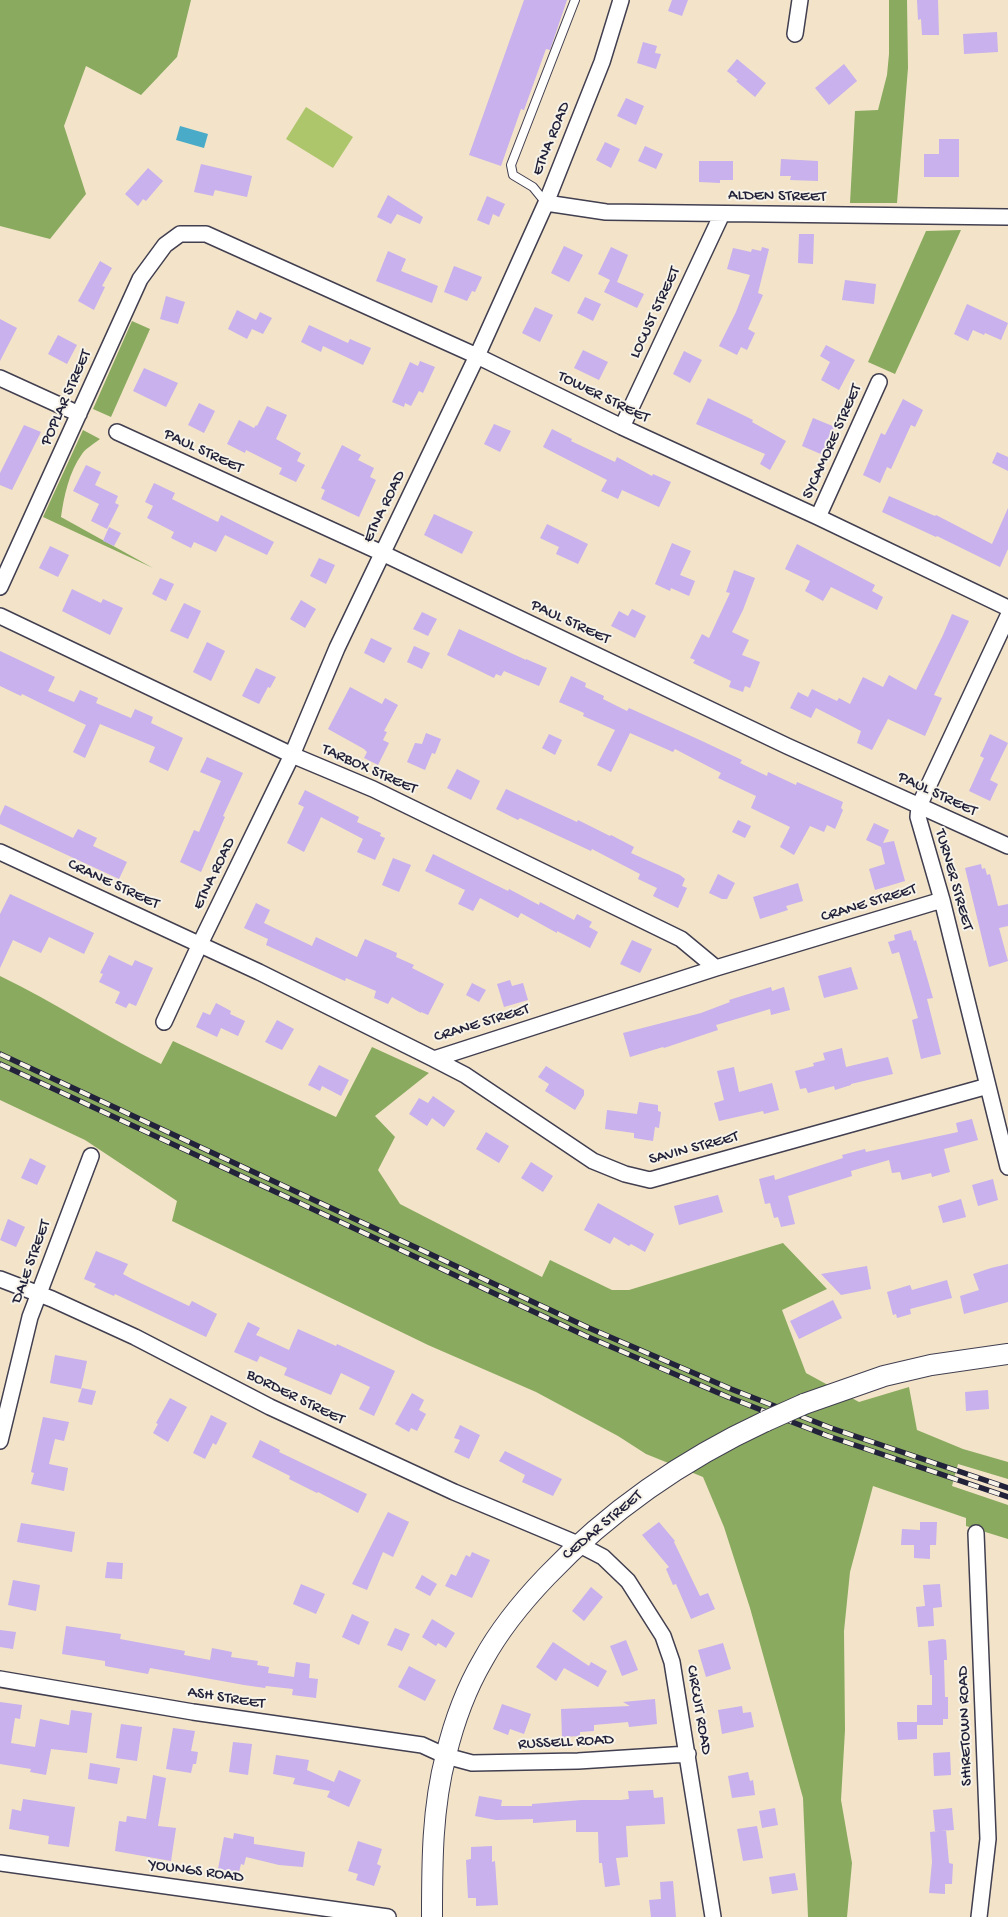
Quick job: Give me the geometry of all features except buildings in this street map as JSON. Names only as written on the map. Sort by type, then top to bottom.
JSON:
[{"type":"street","name":"ETNA ROAD","points":[[164,1022],[292,754],[338,648],[477,356],[546,203],[602,62],[621,0]]},
{"type":"street","points":[[795,34],[800,0]]},
{"type":"street","name":"ALDEN STREET","points":[[546,203],[606,212],[1008,217]]},
{"type":"street","name":"LOCUST STREET","points":[[622,427],[722,214]]},
{"type":"street","name":"TOWER STREET","points":[[180,234],[206,234],[477,356],[622,427],[818,517],[1008,608]]},
{"type":"street","name":"POPLAR STREET","points":[[0,587],[140,280],[165,245],[180,234]]},
{"type":"street","points":[[0,378],[79,414]]},
{"type":"street","name":"SYCAMORE STREET","points":[[818,517],[879,382]]},
{"type":"street","name":"PAUL STREET","points":[[117,432],[382,554],[788,746],[1008,846]]},
{"type":"street","name":"TARBOX STREET","points":[[0,616],[292,754],[373,789],[681,940],[716,968]]},
{"type":"street","name":"TURNER STREET","points":[[1008,616],[919,806],[918,817],[942,900],[1008,1167]]},
{"type":"street","name":"CRANE STREET","points":[[0,852],[259,972],[434,1059],[716,968],[942,900]]},
{"type":"street","name":"SAVIN STREET","points":[[434,1059],[465,1075],[593,1161],[625,1174],[650,1180],[988,1086]]},
{"type":"street","name":"DALE STREET","points":[[0,1441],[30,1317],[91,1156]]},
{"type":"street","name":"BORDER STREET","points":[[0,1279],[135,1337],[270,1406],[428,1480],[578,1544]]},
{"type":"street","name":"CEDAR STREET","points":[[432,1917],[432,1848],[446,1756],[468,1690],[496,1637],[528,1596],[578,1544],[633,1498],[667,1475],[708,1450],[804,1404],[893,1374],[931,1365],[1008,1354]]},
{"type":"street","name":"SHIRETOWN ROAD","points":[[976,1533],[988,1839],[979,1917]]},
{"type":"street","name":"CIRCUIT ROAD","points":[[578,1544],[603,1556],[628,1581],[662,1636],[672,1662],[713,1917]]},
{"type":"street","name":"ASH STREET","points":[[0,1679],[203,1713],[422,1745],[446,1756]]},
{"type":"street","name":"RUSSELL ROAD","points":[[446,1756],[465,1763],[517,1763],[688,1754]]},
{"type":"street","name":"YOUNGS ROAD","points":[[0,1863],[388,1917]]},
{"type":"lane","points":[[546,203],[533,187],[513,175],[511,165],[575,0]]},
{"type":"green space","points":[[0,0],[191,0],[177,57],[141,95],[86,66],[64,126],[86,194],[50,239],[0,226]]},
{"type":"green space","points":[[889,0],[907,0],[908,68],[897,203],[850,203],[855,111],[878,110],[887,75]]},
{"type":"green space","points":[[306,107],[353,137],[333,168],[286,139]]},
{"type":"green space","points":[[961,230],[895,374],[868,362],[926,231]]},
{"type":"green space","points":[[132,321],[150,329],[111,417],[93,409]]},
{"type":"green space","points":[[83,430],[100,439],[88,448],[77,461],[70,476],[61,517],[153,568],[43,517]]},
{"type":"green space","points":[[0,976],[161,1064],[173,1041],[336,1117],[372,1047],[429,1073],[375,1116],[395,1137],[378,1170],[400,1204],[542,1277],[550,1260],[612,1290],[629,1290],[783,1243],[827,1289],[782,1310],[806,1373],[859,1402],[909,1387],[917,1430],[963,1449],[1008,1462],[1008,1479],[958,1464],[952,1486],[1008,1505],[1008,1539],[966,1526],[966,1518],[873,1486],[850,1572],[844,1631],[845,1730],[841,1800],[852,1863],[847,1917],[808,1917],[803,1798],[750,1608],[724,1527],[703,1477],[646,1454],[618,1436],[536,1392],[428,1345],[172,1221],[177,1201],[85,1140],[0,1100]]},
{"type":"water","points":[[180,126],[208,134],[204,148],[176,140]]},
{"type":"railway","points":[[0,1054],[589,1328],[731,1389],[831,1428],[1008,1488]]},
{"type":"railway","points":[[0,1064],[586,1336],[728,1397],[828,1436],[1008,1497]]}]
